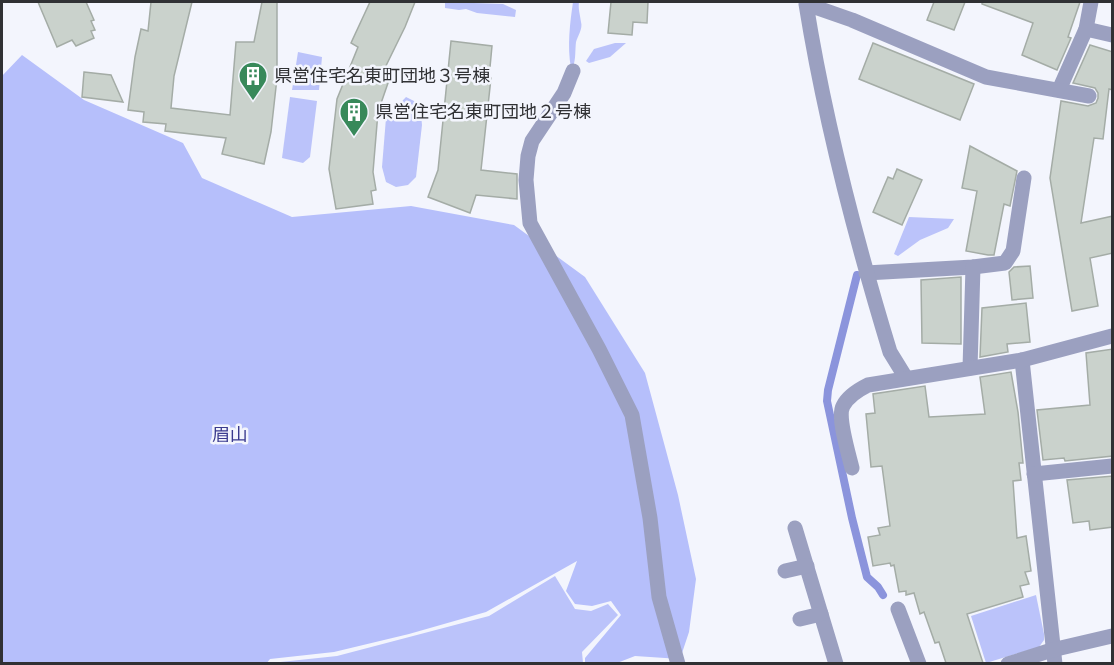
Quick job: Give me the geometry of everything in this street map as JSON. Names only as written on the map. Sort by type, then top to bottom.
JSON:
[{"type":"street","points":[[806,2],[986,77],[1089,96]]},
{"type":"street","points":[[806,2],[835,157],[890,352],[906,378]]},
{"type":"street","points":[[1059,90],[1086,29],[1091,2]]},
{"type":"street","points":[[1086,29],[1113,35]]},
{"type":"street","points":[[573,71],[564,93],[532,141],[526,180],[530,223],[599,349],[632,415],[650,518],[659,597],[678,663]]},
{"type":"street","points":[[866,273],[1005,263],[1013,251],[1024,178]]},
{"type":"street","points":[[970,368],[973,267]]},
{"type":"street","points":[[852,468],[841,417],[842,407],[853,393],[868,385],[1022,360],[1113,336]]},
{"type":"street","points":[[1022,360],[1053,657]]},
{"type":"street","points":[[1034,474],[1113,466]]},
{"type":"street","points":[[795,528],[836,663]]},
{"type":"street","points":[[785,571],[807,566]]},
{"type":"street","points":[[898,609],[920,663]]},
{"type":"street","points":[[800,619],[821,614]]},
{"type":"street","points":[[1008,663],[1053,657],[1113,636]]},
{"type":"shaded area","points":[[445,2],[503,4],[516,10],[515,17],[445,8]]},
{"type":"shaded area","points":[[573,2],[579,2],[581,30],[576,42],[574,64],[571,68],[569,43]]},
{"type":"shaded area","points":[[615,43],[626,43],[610,57],[589,63],[586,61],[594,49]]},
{"type":"shaded area","points":[[298,52],[322,57],[319,90],[292,90]]},
{"type":"shaded area","points":[[290,97],[317,101],[310,157],[303,163],[282,158]]},
{"type":"shaded area","points":[[406,97],[420,104],[422,125],[416,177],[408,185],[396,187],[386,182],[382,167],[386,118]]},
{"type":"shaded area","points":[[909,217],[954,219],[948,228],[920,240],[898,256],[894,254]]},
{"type":"shaded area","points":[[555,576],[575,609],[591,611],[608,604],[618,615],[582,652],[583,663],[271,663],[337,656],[489,616]]},
{"type":"shaded area","points":[[1036,595],[1044,634],[1044,640],[1039,647],[986,663],[971,616]]},
{"type":"green space","name":"眉山","points":[[22,55],[84,100],[183,143],[202,178],[292,217],[411,206],[514,225],[585,277],[645,373],[678,495],[696,579],[689,632],[680,659],[635,656],[617,663],[585,663],[585,658],[621,615],[611,601],[592,606],[575,604],[566,591],[577,561],[486,612],[334,652],[270,659],[266,664],[2,664],[2,76]]},
{"type":"building","points":[[38,2],[86,2],[94,20],[91,21],[95,30],[91,31],[94,38],[76,46],[72,40],[57,47]]},
{"type":"building","points":[[151,2],[192,2],[174,76],[171,108],[230,115],[236,42],[254,42],[262,2],[277,2],[277,78],[271,132],[264,164],[222,154],[226,138],[165,131],[166,124],[143,122],[144,112],[128,110],[135,57],[141,29],[148,31]]},
{"type":"building","points":[[370,2],[415,2],[379,80],[388,83],[378,112],[373,172],[376,190],[371,191],[373,204],[336,209],[329,169],[337,99],[358,47],[351,43]]},
{"type":"building","points":[[611,2],[648,2],[647,23],[633,22],[632,35],[608,33]]},
{"type":"building","points":[[934,2],[965,2],[954,30],[927,20]]},
{"type":"building","points":[[982,2],[1080,2],[1068,37],[1071,38],[1057,70],[1022,55],[1033,23],[982,4]]},
{"type":"building","points":[[451,41],[492,46],[489,78],[491,78],[481,170],[517,174],[517,199],[476,195],[470,213],[428,197],[438,170]]},
{"type":"building","points":[[873,43],[974,84],[960,120],[859,79]]},
{"type":"building","points":[[1090,45],[1113,52],[1113,90],[1109,89],[1103,139],[1094,138],[1081,223],[1113,216],[1113,253],[1090,258],[1098,306],[1072,311],[1050,178],[1061,101],[1088,106],[1096,103],[1098,98],[1095,88],[1073,83]]},
{"type":"building","points":[[84,72],[111,75],[123,102],[82,97]]},
{"type":"building","points":[[970,146],[1017,171],[1010,206],[1004,204],[994,255],[966,251],[977,191],[962,188]]},
{"type":"building","points":[[897,169],[922,180],[902,225],[873,212],[888,177],[893,179]]},
{"type":"building","points":[[1030,266],[1033,298],[1012,300],[1009,272],[1014,267]]},
{"type":"building","points":[[961,277],[961,344],[922,343],[921,280]]},
{"type":"building","points":[[1026,303],[1030,342],[1007,344],[1008,352],[980,357],[982,308]]},
{"type":"building","points":[[1113,349],[1113,456],[1065,461],[1064,458],[1043,460],[1037,410],[1090,405],[1086,353]]},
{"type":"building","points":[[1011,372],[1023,463],[1019,463],[1021,480],[1013,481],[1017,538],[1026,536],[1031,571],[1025,572],[1029,584],[1020,586],[1023,597],[967,614],[983,663],[946,663],[939,642],[935,643],[924,612],[920,614],[914,593],[906,595],[906,591],[899,592],[894,565],[891,566],[890,563],[873,566],[868,537],[880,535],[878,528],[890,526],[882,466],[871,467],[866,414],[875,413],[873,394],[925,386],[929,417],[985,414],[980,377]]},
{"type":"building","points":[[1113,476],[1113,527],[1090,530],[1089,521],[1073,523],[1067,480]]},
{"type":"waterway","points":[[857,275],[827,401],[867,577],[883,595]]},
{"type":"place","name":"県営住宅名東町団地３号棟","points":[[253,102]]},
{"type":"place","name":"県営住宅名東町団地２号棟","points":[[354,138]]}]
